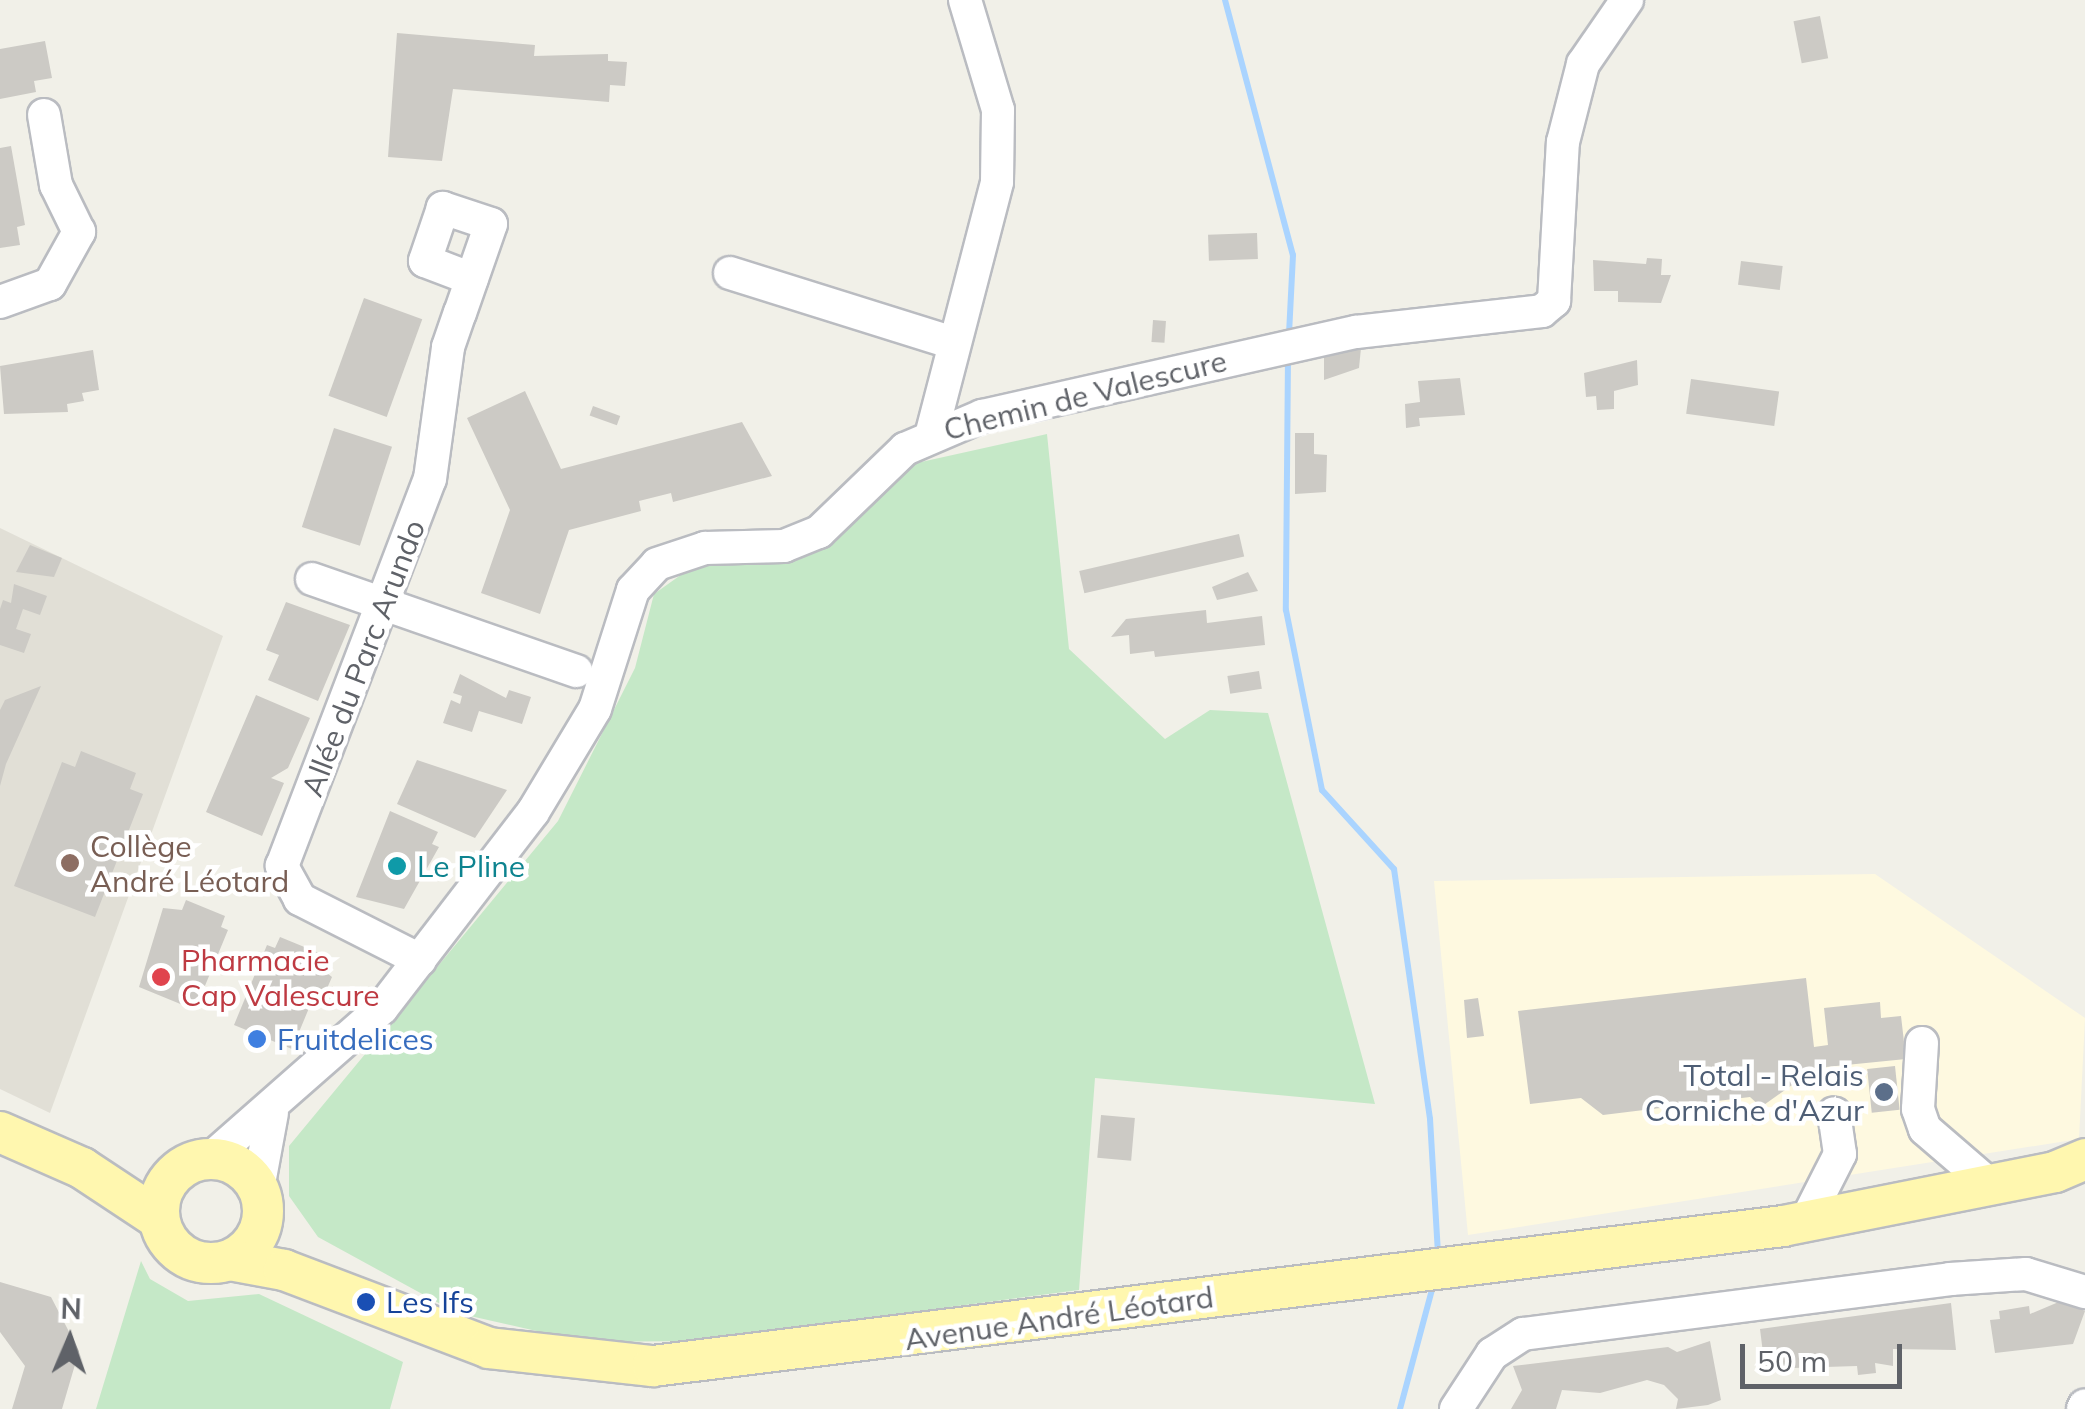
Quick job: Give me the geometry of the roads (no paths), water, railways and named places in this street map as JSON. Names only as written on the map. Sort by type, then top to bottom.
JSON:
[{"type":"main road","points":[[0,1132],[82,1168],[159,1219],[179,1253],[204,1263],[230,1260],[258,1234],[261,1199],[239,1167],[210,1159],[170,1177],[82,1168]]},
{"type":"main road","name":"Avenue André Léotard","points":[[230,1260],[344,1291],[489,1348],[654,1366],[1795,1222],[1990,1185],[2085,1159]]},
{"type":"main road","points":[[159,1219],[170,1177]]},
{"type":"main road","name":"Avenue André Léotard","points":[[1795,1222],[1810,1228],[2085,1183]]},
{"type":"main road","name":"Avenue André Léotard","points":[[261,1199],[344,1291]]},
{"type":"street","points":[[932,432],[954,343],[990,233],[999,145],[998,110],[965,0]]},
{"type":"street","name":"Chemin de Valescure","points":[[210,1159],[272,1113],[382,1008],[420,960],[583,732],[642,577],[684,551],[770,548],[819,532],[893,458],[932,432],[1291,345],[1542,311],[1554,301],[1563,142],[1583,64],[1627,0]]},
{"type":"street","points":[[0,302],[50,284],[79,232],[56,185],[44,115]]},
{"type":"street","points":[[730,273],[954,343]]},
{"type":"street","name":"Allée du Parc Arundo","points":[[420,960],[300,900],[282,866],[430,479],[448,348],[472,279]]},
{"type":"street","points":[[312,579],[576,670]]},
{"type":"street","points":[[1922,1044],[1918,1109],[1925,1129],[1990,1185]]},
{"type":"street","points":[[261,1199],[272,1113]]},
{"type":"street","points":[[1795,1222],[1840,1154],[1834,1113]]},
{"type":"street","points":[[1456,1409],[1492,1354],[1524,1334],[1950,1279],[2026,1274],[2085,1292]]},
{"type":"waterway","points":[[1225,0],[1293,255],[1289,335]]},
{"type":"waterway","points":[[1288,357],[1286,610],[1322,790],[1394,869],[1430,1119],[1438,1255]]},
{"type":"waterway","points":[[1400,1409],[1434,1282]]},
{"type":"place","name":"Collège André Léotard","points":[[70,863]]},
{"type":"place","name":"Le Pline","points":[[397,866]]},
{"type":"place","name":"Pharmacie Cap Valescure","points":[[161,977]]},
{"type":"place","name":"Fruitdelices","points":[[257,1039]]},
{"type":"place","name":"Total - Relais Corniche d'Azur","points":[[1884,1092]]},
{"type":"place","name":"Les Ifs","points":[[366,1302]]}]
